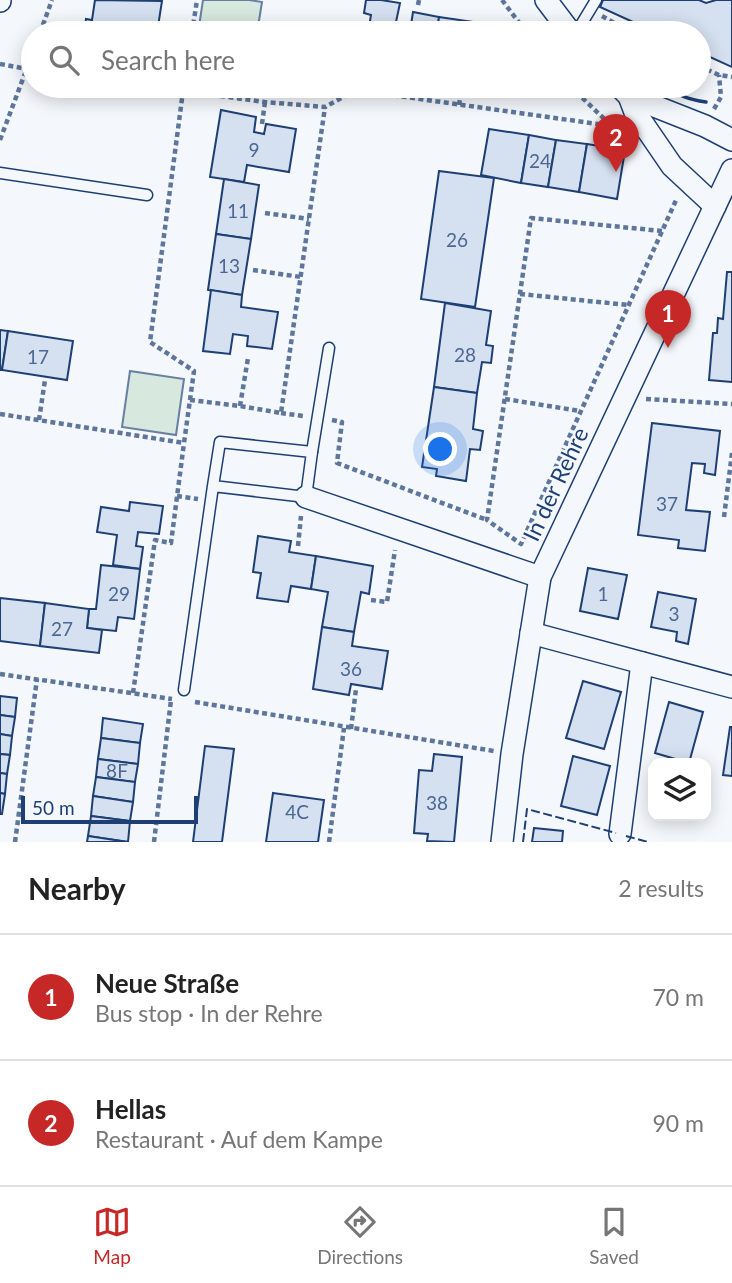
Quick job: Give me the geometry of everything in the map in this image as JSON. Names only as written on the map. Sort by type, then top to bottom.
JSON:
[{"type":"street","points":[[546,0],[564,21]]},
{"type":"street","points":[[628,98],[672,166],[715,205]]},
{"type":"street","points":[[640,98],[732,140]]},
{"type":"street","name":"In der Rehre","points":[[502,842],[512,754],[540,577],[732,170]]},
{"type":"street","points":[[304,506],[540,577]]},
{"type":"street","points":[[531,633],[732,687]]},
{"type":"street","points":[[620,834],[642,663]]},
{"type":"lane","points":[[583,21],[594,5]]},
{"type":"lane","points":[[0,173],[146,195]]},
{"type":"lane","points":[[213,485],[304,506],[330,348]]},
{"type":"lane","points":[[184,690],[220,442],[312,452]]},
{"type":"path","points":[[44,21],[52,0]]},
{"type":"path","points":[[194,21],[197,0]]},
{"type":"path","points":[[502,0],[518,21]]},
{"type":"path","points":[[594,5],[609,21]]},
{"type":"path","points":[[0,64],[21,68]]},
{"type":"path","points":[[711,71],[732,77]]},
{"type":"path","points":[[0,140],[21,91]]},
{"type":"path","points":[[133,693],[155,540],[171,542],[194,371],[150,342],[183,98]]},
{"type":"path","points":[[238,98],[265,103],[325,107],[341,98]]},
{"type":"path","points":[[410,98],[613,126]]},
{"type":"path","points":[[459,105],[460,98]]},
{"type":"path","points":[[583,98],[629,144]]},
{"type":"path","points":[[262,124],[265,103]]},
{"type":"path","points":[[281,413],[325,107]]},
{"type":"path","points":[[190,400],[342,422],[337,463],[487,520],[521,544],[677,198],[670,190]]},
{"type":"path","points":[[265,213],[309,219]]},
{"type":"path","points":[[487,520],[531,218],[662,231]]},
{"type":"path","points":[[253,270],[301,277]]},
{"type":"path","points":[[520,294],[628,305]]},
{"type":"path","points":[[240,406],[248,358]]},
{"type":"path","points":[[39,420],[46,380]]},
{"type":"path","points":[[505,399],[580,411]]},
{"type":"path","points":[[622,405],[638,412],[645,399],[732,404]]},
{"type":"path","points":[[0,414],[184,443]]},
{"type":"path","points":[[724,517],[732,453]]},
{"type":"path","points":[[177,496],[211,501]]},
{"type":"path","points":[[298,547],[304,506]]},
{"type":"path","points":[[370,600],[387,602],[397,538]]},
{"type":"path","points":[[0,674],[171,698],[512,754]]},
{"type":"path","points":[[15,842],[37,679]]},
{"type":"path","points":[[351,729],[356,689]]},
{"type":"path","points":[[154,842],[171,698]]},
{"type":"path","points":[[329,842],[344,728]]},
{"type":"shaded area","points":[[203,0],[262,2],[259,21],[200,21]]},
{"type":"shaded area","points":[[130,371],[184,379],[176,435],[122,427]]},
{"type":"building","points":[[95,0],[162,1],[159,21],[86,21],[92,20]]},
{"type":"building","points":[[366,0],[400,3],[396,21],[370,21],[371,15],[364,13]]},
{"type":"building","points":[[603,0],[699,0],[706,3],[732,0],[732,67],[711,57],[711,21],[631,21],[600,7]]},
{"type":"building","points":[[413,12],[439,17],[438,21],[412,21]]},
{"type":"building","points":[[439,17],[467,21],[438,21]]},
{"type":"building","points":[[221,110],[256,117],[254,132],[264,134],[266,124],[296,129],[289,172],[247,165],[244,182],[210,177]]},
{"type":"building","points":[[489,129],[529,135],[521,183],[481,175]]},
{"type":"building","points":[[529,135],[556,140],[548,187],[521,183]]},
{"type":"building","points":[[556,140],[587,144],[579,192],[548,187]]},
{"type":"building","points":[[587,144],[625,150],[617,199],[579,192]]},
{"type":"building","points":[[439,171],[494,178],[475,307],[421,299]]},
{"type":"building","points":[[224,179],[259,185],[251,239],[216,234]]},
{"type":"building","points":[[216,234],[251,239],[242,295],[208,290]]},
{"type":"building","points":[[727,272],[732,272],[732,382],[709,380],[713,333],[717,333],[718,318],[723,319]]},
{"type":"building","points":[[211,290],[242,295],[241,307],[278,312],[272,349],[247,346],[248,336],[233,334],[230,354],[203,351]]},
{"type":"building","points":[[445,303],[491,311],[486,345],[493,346],[491,363],[482,362],[477,393],[434,387]]},
{"type":"building","points":[[0,330],[8,331],[2,370],[0,370]]},
{"type":"building","points":[[8,331],[73,341],[67,380],[2,370]]},
{"type":"building","points":[[434,387],[477,393],[473,429],[483,431],[480,450],[470,449],[466,481],[436,476],[437,469],[422,467]]},
{"type":"building","points":[[652,423],[720,431],[715,475],[704,473],[705,464],[692,463],[686,510],[710,512],[705,551],[678,548],[679,540],[638,535]]},
{"type":"building","points":[[130,502],[163,506],[159,534],[138,532],[136,546],[143,547],[140,569],[113,565],[117,535],[97,532],[101,507],[129,511]]},
{"type":"building","points":[[258,536],[291,541],[289,552],[316,556],[311,589],[291,586],[288,602],[257,598],[261,573],[253,572]]},
{"type":"building","points":[[316,556],[373,566],[369,594],[361,592],[354,632],[322,627],[328,592],[311,589]]},
{"type":"building","points":[[101,565],[140,569],[134,619],[118,617],[116,631],[87,628],[89,609],[96,609]]},
{"type":"building","points":[[588,568],[627,575],[618,619],[580,611]]},
{"type":"building","points":[[658,592],[696,599],[688,644],[676,641],[677,632],[651,627]]},
{"type":"building","points":[[0,598],[45,603],[40,646],[0,641]]},
{"type":"building","points":[[45,603],[89,609],[87,628],[102,630],[99,653],[40,646]]},
{"type":"building","points":[[322,627],[354,632],[352,646],[388,651],[382,689],[351,684],[349,695],[313,689]]},
{"type":"building","points":[[583,681],[621,692],[604,749],[566,738]]},
{"type":"building","points":[[0,696],[17,698],[15,717],[0,715]]},
{"type":"building","points":[[669,702],[703,712],[690,758],[672,758],[655,753]]},
{"type":"building","points":[[0,715],[15,717],[12,736],[0,734]]},
{"type":"building","points":[[103,718],[143,724],[140,743],[101,738]]},
{"type":"building","points":[[732,727],[732,776],[723,775]]},
{"type":"building","points":[[0,734],[12,736],[10,755],[0,754]]},
{"type":"building","points":[[101,738],[140,743],[138,764],[98,759]]},
{"type":"building","points":[[205,746],[234,749],[222,842],[193,842]]},
{"type":"building","points":[[0,754],[10,755],[7,774],[0,773]]},
{"type":"building","points":[[434,754],[462,757],[454,842],[427,841],[428,834],[414,833],[419,770],[432,771]]},
{"type":"building","points":[[573,756],[610,766],[597,815],[561,806]]},
{"type":"building","points":[[98,759],[138,764],[135,782],[96,777]]},
{"type":"building","points":[[0,773],[7,774],[5,794],[0,793]]},
{"type":"building","points":[[96,777],[135,782],[133,802],[93,796]]},
{"type":"building","points":[[0,793],[5,794],[2,814],[0,814]]},
{"type":"building","points":[[273,793],[324,800],[318,842],[266,842]]},
{"type":"building","points":[[93,796],[133,802],[130,821],[91,816]]},
{"type":"building","points":[[91,816],[130,821],[128,842],[88,836]]},
{"type":"building","points":[[534,828],[563,831],[562,842],[532,842]]},
{"type":"building","points":[[88,836],[128,842],[87,842]]},
{"type":"fence","points":[[523,842],[527,809],[616,833]]},
{"type":"fence","points":[[626,836],[648,842]]},
{"type":"wall","points":[[688,98],[706,102]]},
{"type":"place","name":"Hellas","points":[[616,172]]},
{"type":"place","name":"Neue Straße","points":[[668,348]]}]
